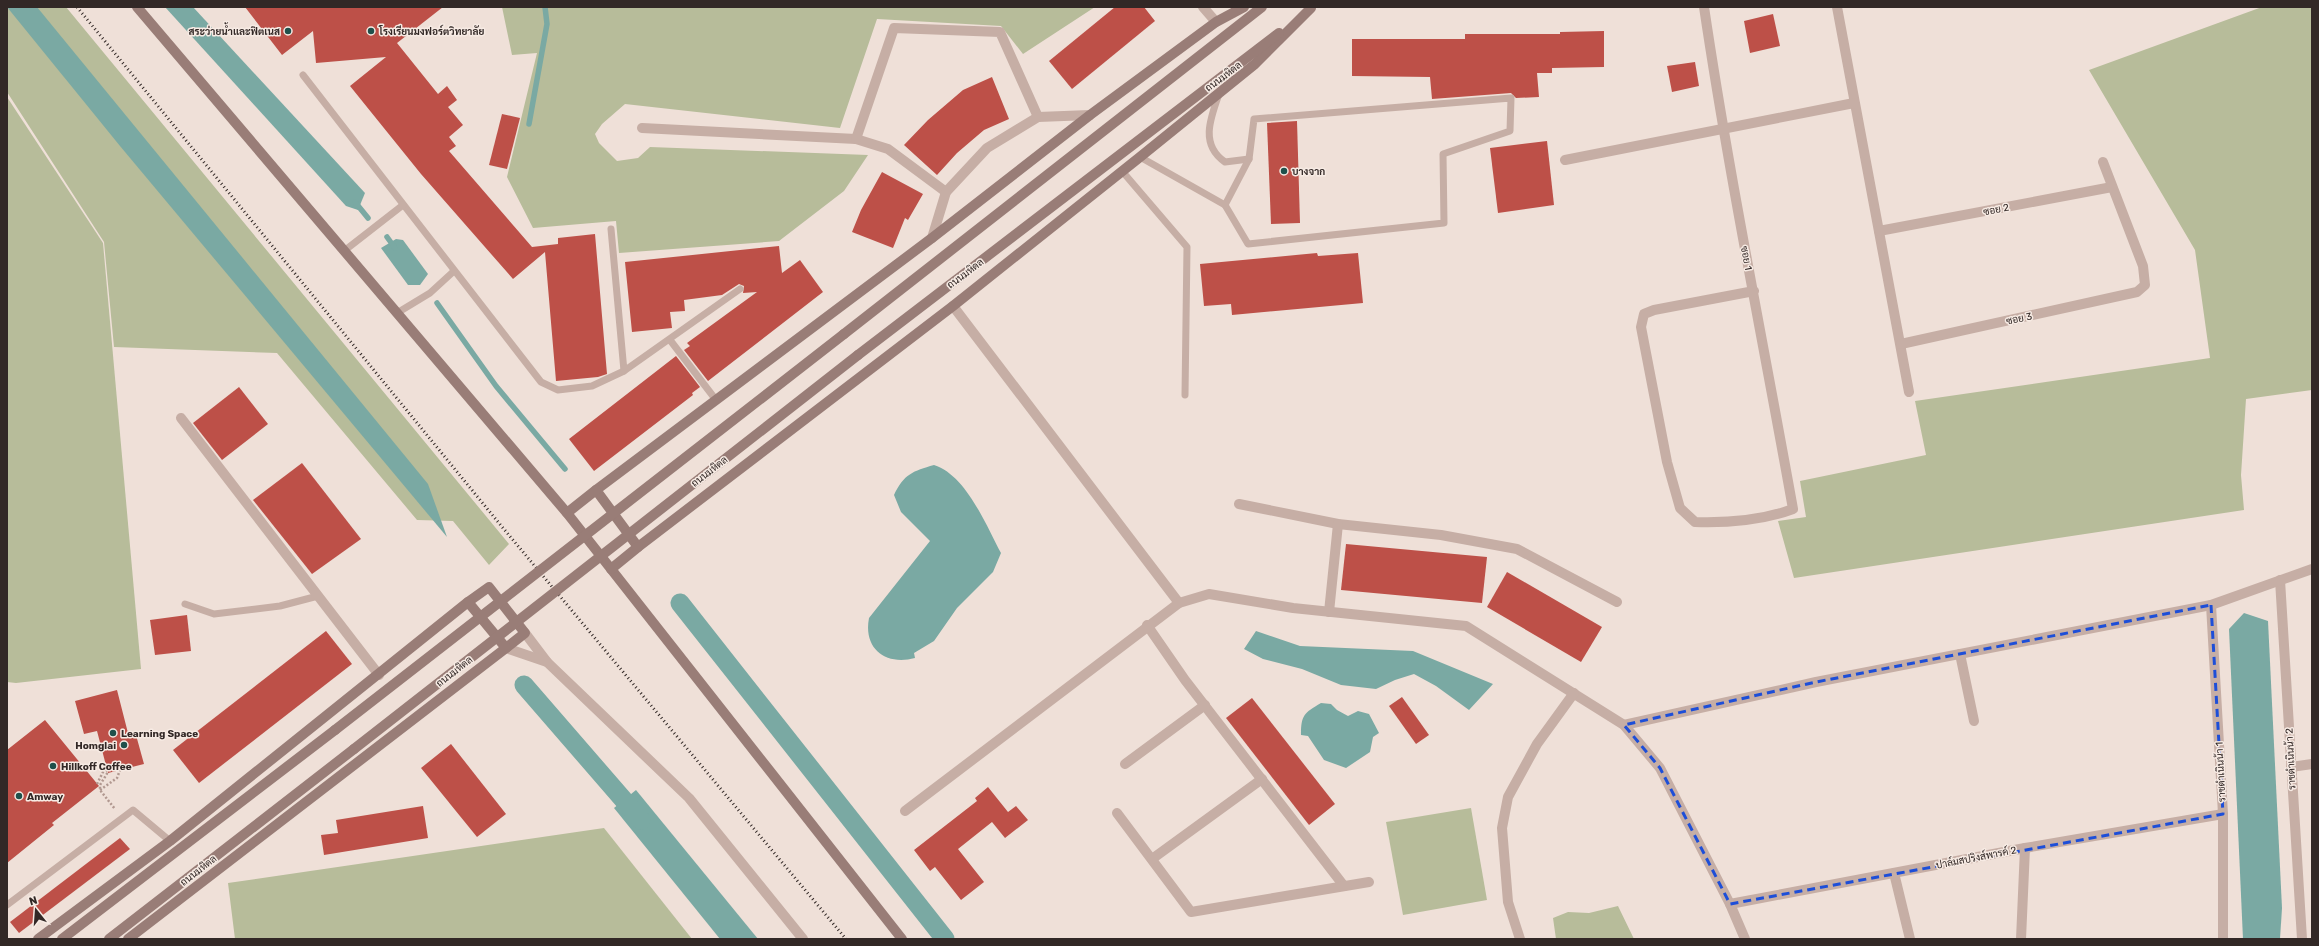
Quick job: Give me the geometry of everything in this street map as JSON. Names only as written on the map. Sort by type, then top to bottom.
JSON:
[{"type":"main road","points":[[137,7],[567,513],[902,939]]},
{"type":"main road","points":[[567,513],[932,238],[1090,115],[1216,22],[1244,7]]},
{"type":"main road","points":[[62,939],[335,730],[1262,7]]},
{"type":"main road","points":[[611,569],[953,306],[1122,172],[1255,64],[1312,8]]},
{"type":"main road","name":"ถนนมหิดล","points":[[109,939],[858,355],[1312,8]]},
{"type":"main road","points":[[596,490],[638,547]]},
{"type":"main road","points":[[38,939],[170,841],[380,675],[468,602],[489,587],[525,633],[128,939]]},
{"type":"main road","points":[[468,602],[506,648]]},
{"type":"street","points":[[1203,7],[1216,22]]},
{"type":"street","name":"ซอย 1","points":[[1704,7],[1722,129],[1754,291],[1793,508],[1775,516],[1726,523],[1695,522],[1680,508],[1667,462],[1641,327],[1644,314],[1654,310],[1754,291]]},
{"type":"street","points":[[1837,7],[1909,392]]},
{"type":"street","points":[[856,139],[894,28],[1000,32],[1038,117]]},
{"type":"street","points":[[1565,160],[1854,103]]},
{"type":"street","points":[[932,238],[946,192],[987,148],[1038,117],[1090,115]]},
{"type":"street","points":[[642,128],[856,139],[888,149],[946,192]]},
{"type":"street","points":[[2103,162],[2112,187]]},
{"type":"street","name":"ซอย 2","points":[[1879,232],[2112,187]]},
{"type":"street","name":"ซอย 3","points":[[1901,344],[2137,292],[2145,285],[2143,266],[2112,187]]},
{"type":"street","points":[[953,306],[1179,603]]},
{"type":"street","points":[[181,418],[380,675]]},
{"type":"street","points":[[1239,504],[1338,524],[1441,535],[1517,548],[1617,602]]},
{"type":"street","points":[[1329,612],[1338,524]]},
{"type":"street","points":[[1624,725],[1816,682],[2211,605],[2312,568]]},
{"type":"street","name":"ราชดำเนินน้า 2","points":[[2280,580],[2302,939]]},
{"type":"street","points":[[905,811],[1147,625],[1179,603],[1209,594],[1329,612],[1466,626],[1624,725],[1660,768],[1730,904],[1745,939]]},
{"type":"street","name":"ราชดำเนินน้า 1","points":[[2211,605],[2222,814],[2223,939]]},
{"type":"street","points":[[1147,625],[1185,680],[1344,886]]},
{"type":"street","points":[[525,633],[547,662],[689,798],[804,939]]},
{"type":"street","points":[[506,648],[547,662]]},
{"type":"street","points":[[1960,654],[1974,721]]},
{"type":"street","points":[[1520,939],[1508,902],[1502,828],[1508,796],[1537,744],[1574,693]]},
{"type":"street","points":[[1125,764],[1205,706]]},
{"type":"street","points":[[2291,767],[2312,764]]},
{"type":"street","points":[[1152,859],[1262,779]]},
{"type":"street","points":[[1117,813],[1191,912],[1369,882]]},
{"type":"street","name":"ปาล์มสปริงส์พารค์ 2","points":[[1730,904],[2025,848],[2222,814]]},
{"type":"street","points":[[2021,939],[2025,848]]},
{"type":"street","points":[[1894,873],[1910,939]]},
{"type":"lane","points":[[303,75],[541,382],[558,390],[592,386],[624,371],[670,340],[740,289]]},
{"type":"lane","points":[[1219,94],[1210,120],[1209,139],[1216,156],[1226,162],[1249,159]]},
{"type":"lane","points":[[1140,157],[1225,205],[1248,244],[1444,223],[1443,154],[1510,131],[1512,98],[1254,119],[1249,159],[1225,205]]},
{"type":"lane","points":[[1122,172],[1187,247],[1184,395]]},
{"type":"lane","points":[[344,251],[403,205]]},
{"type":"lane","points":[[611,228],[624,371]]},
{"type":"lane","points":[[398,313],[430,293],[454,271]]},
{"type":"lane","points":[[670,340],[716,400]]},
{"type":"lane","points":[[185,604],[214,614],[280,606],[318,596]]},
{"type":"lane","points":[[7,905],[133,810],[170,841]]},
{"type":"path","points":[[97,784],[105,768],[108,772],[100,785],[100,790],[107,800]]},
{"type":"path","points":[[100,790],[117,778],[120,770]]},
{"type":"highlighted area","points":[[2211,605],[2223,814],[1730,904],[1660,768],[1624,725],[1816,682]]},
{"type":"green space","points":[[7,7],[66,7],[509,544],[489,565],[453,521],[417,520],[277,353],[114,347],[104,242],[7,92]]},
{"type":"green space","points":[[502,7],[1095,7],[1023,54],[1001,26],[877,19],[840,128],[625,104],[602,124],[595,134],[599,143],[617,161],[638,158],[650,147],[868,155],[844,191],[779,241],[619,253],[616,221],[533,228],[507,177],[537,53],[512,55]]},
{"type":"green space","points":[[2262,7],[2312,7],[2312,390],[2246,399],[2241,475],[2244,510],[1794,578],[1778,521],[1806,517],[1800,481],[1926,455],[1915,401],[2210,358],[2195,250],[2089,70]]},
{"type":"green space","points":[[7,97],[103,243],[141,669],[16,683],[7,682]]},
{"type":"green space","points":[[1471,808],[1487,900],[1403,915],[1386,822]]},
{"type":"green space","points":[[604,828],[692,939],[235,939],[228,883]]},
{"type":"green space","points":[[1618,906],[1634,939],[1556,939],[1553,918],[1568,912],[1589,913]]},
{"type":"water","points":[[7,7],[37,7],[428,484],[447,537],[120,146]]},
{"type":"water","points":[[165,7],[193,7],[365,193],[358,210],[346,206]]},
{"type":"water","points":[[396,239],[403,240],[428,274],[420,285],[408,285],[381,248]]},
{"type":"water","points":[[934,465],[956,479],[965,490],[982,515],[1001,553],[993,572],[957,608],[934,641],[914,653],[915,658],[904,660],[886,657],[879,653],[873,646],[868,629],[869,618],[930,541],[901,512],[894,495],[902,482],[910,474]]},
{"type":"water","points":[[2244,613],[2268,621],[2282,908],[2280,939],[2243,939],[2229,629]]},
{"type":"water","points":[[1256,631],[1300,646],[1413,651],[1493,684],[1469,710],[1436,686],[1414,674],[1395,680],[1376,689],[1341,685],[1302,669],[1263,659],[1244,649]]},
{"type":"water","points":[[1321,703],[1331,704],[1337,710],[1348,716],[1358,711],[1369,714],[1379,733],[1373,737],[1370,752],[1346,768],[1324,760],[1308,736],[1301,735],[1302,723],[1305,715]]},
{"type":"water","points":[[636,790],[758,939],[720,939],[614,808]]},
{"type":"building","points":[[245,7],[443,7],[397,43],[438,94],[447,86],[457,100],[448,107],[463,125],[449,137],[456,146],[449,151],[532,247],[558,244],[558,238],[595,234],[607,374],[598,377],[556,381],[545,252],[513,279],[421,174],[350,86],[386,57],[316,63],[313,31],[282,55]]},
{"type":"building","points":[[1115,7],[1144,7],[1155,21],[1072,89],[1049,61]]},
{"type":"building","points":[[1773,14],[1780,46],[1750,53],[1744,21]]},
{"type":"building","points":[[1604,31],[1604,67],[1552,68],[1552,73],[1537,73],[1539,97],[1516,98],[1511,93],[1432,99],[1430,77],[1352,76],[1352,39],[1465,39],[1465,34],[1560,34],[1560,32]]},
{"type":"building","points":[[1695,62],[1699,86],[1672,92],[1667,66]]},
{"type":"building","points":[[992,77],[1009,119],[984,130],[957,153],[937,175],[904,145],[928,120],[963,90]]},
{"type":"building","points":[[502,114],[520,118],[507,169],[489,165]]},
{"type":"building","name":"บางจาก","points":[[1297,121],[1300,223],[1271,224],[1267,123]]},
{"type":"building","points":[[1547,141],[1554,205],[1498,213],[1490,148]]},
{"type":"building","points":[[882,172],[923,194],[908,220],[905,218],[893,248],[852,232],[861,210]]},
{"type":"building","points":[[779,246],[782,273],[800,260],[823,292],[708,381],[684,350],[690,346],[687,343],[757,292],[743,293],[744,286],[739,284],[722,295],[684,300],[685,311],[670,312],[672,328],[632,332],[625,262]]},
{"type":"building","points":[[1317,253],[1318,256],[1358,253],[1363,303],[1232,315],[1231,304],[1204,306],[1200,264]]},
{"type":"building","points":[[676,356],[700,387],[692,393],[693,395],[594,471],[569,439]]},
{"type":"building","points":[[239,387],[268,424],[222,460],[193,423]]},
{"type":"building","points":[[302,463],[361,539],[312,574],[253,500]]},
{"type":"building","points":[[1346,544],[1487,557],[1482,603],[1341,590]]},
{"type":"building","points":[[1507,572],[1602,627],[1581,662],[1487,607]]},
{"type":"building","points":[[187,615],[191,651],[155,655],[150,620]]},
{"type":"building","points":[[326,631],[352,664],[199,783],[173,750]]},
{"type":"building","name":"Learning Space","points":[[117,690],[129,737],[136,735],[144,764],[108,773],[97,731],[84,734],[75,701]]},
{"type":"building","points":[[1402,697],[1429,735],[1416,744],[1389,706]]},
{"type":"building","points":[[1252,698],[1335,804],[1309,825],[1226,718]]},
{"type":"building","points":[[45,720],[99,786],[52,823],[54,825],[7,863],[7,750]]},
{"type":"building","points":[[451,744],[506,814],[477,837],[421,768]]},
{"type":"building","points":[[988,787],[1008,812],[1016,806],[1028,820],[1005,838],[992,822],[958,849],[984,882],[961,900],[935,867],[930,871],[914,850],[977,801],[975,798]]},
{"type":"building","points":[[423,806],[428,838],[324,855],[321,835],[338,833],[336,820]]},
{"type":"building","points":[[120,838],[130,849],[19,933],[10,922]]},
{"type":"waterway","points":[[529,124],[547,24],[545,7]]},
{"type":"waterway","points":[[355,202],[368,218]]},
{"type":"waterway","points":[[387,237],[395,248]]},
{"type":"waterway","points":[[437,303],[496,386],[565,469]]},
{"type":"waterway","points":[[680,603],[945,939]]},
{"type":"waterway","points":[[524,685],[641,820]]},
{"type":"railway","points":[[77,7],[503,528],[846,939]]},
{"type":"place","name":"สระว่ายน้ำและฟิตเนส","points":[[288,31]]},
{"type":"place","name":"โรงเรียนมงฟอร์ตวิทยาลัย","points":[[371,31]]},
{"type":"place","name":"บางจาก","points":[[1284,171]]},
{"type":"place","name":"Learning Space","points":[[113,733]]},
{"type":"place","name":"Homglai","points":[[124,745]]},
{"type":"place","name":"Hillkoff Coffee","points":[[53,766]]},
{"type":"place","name":"Amway","points":[[19,796]]}]
